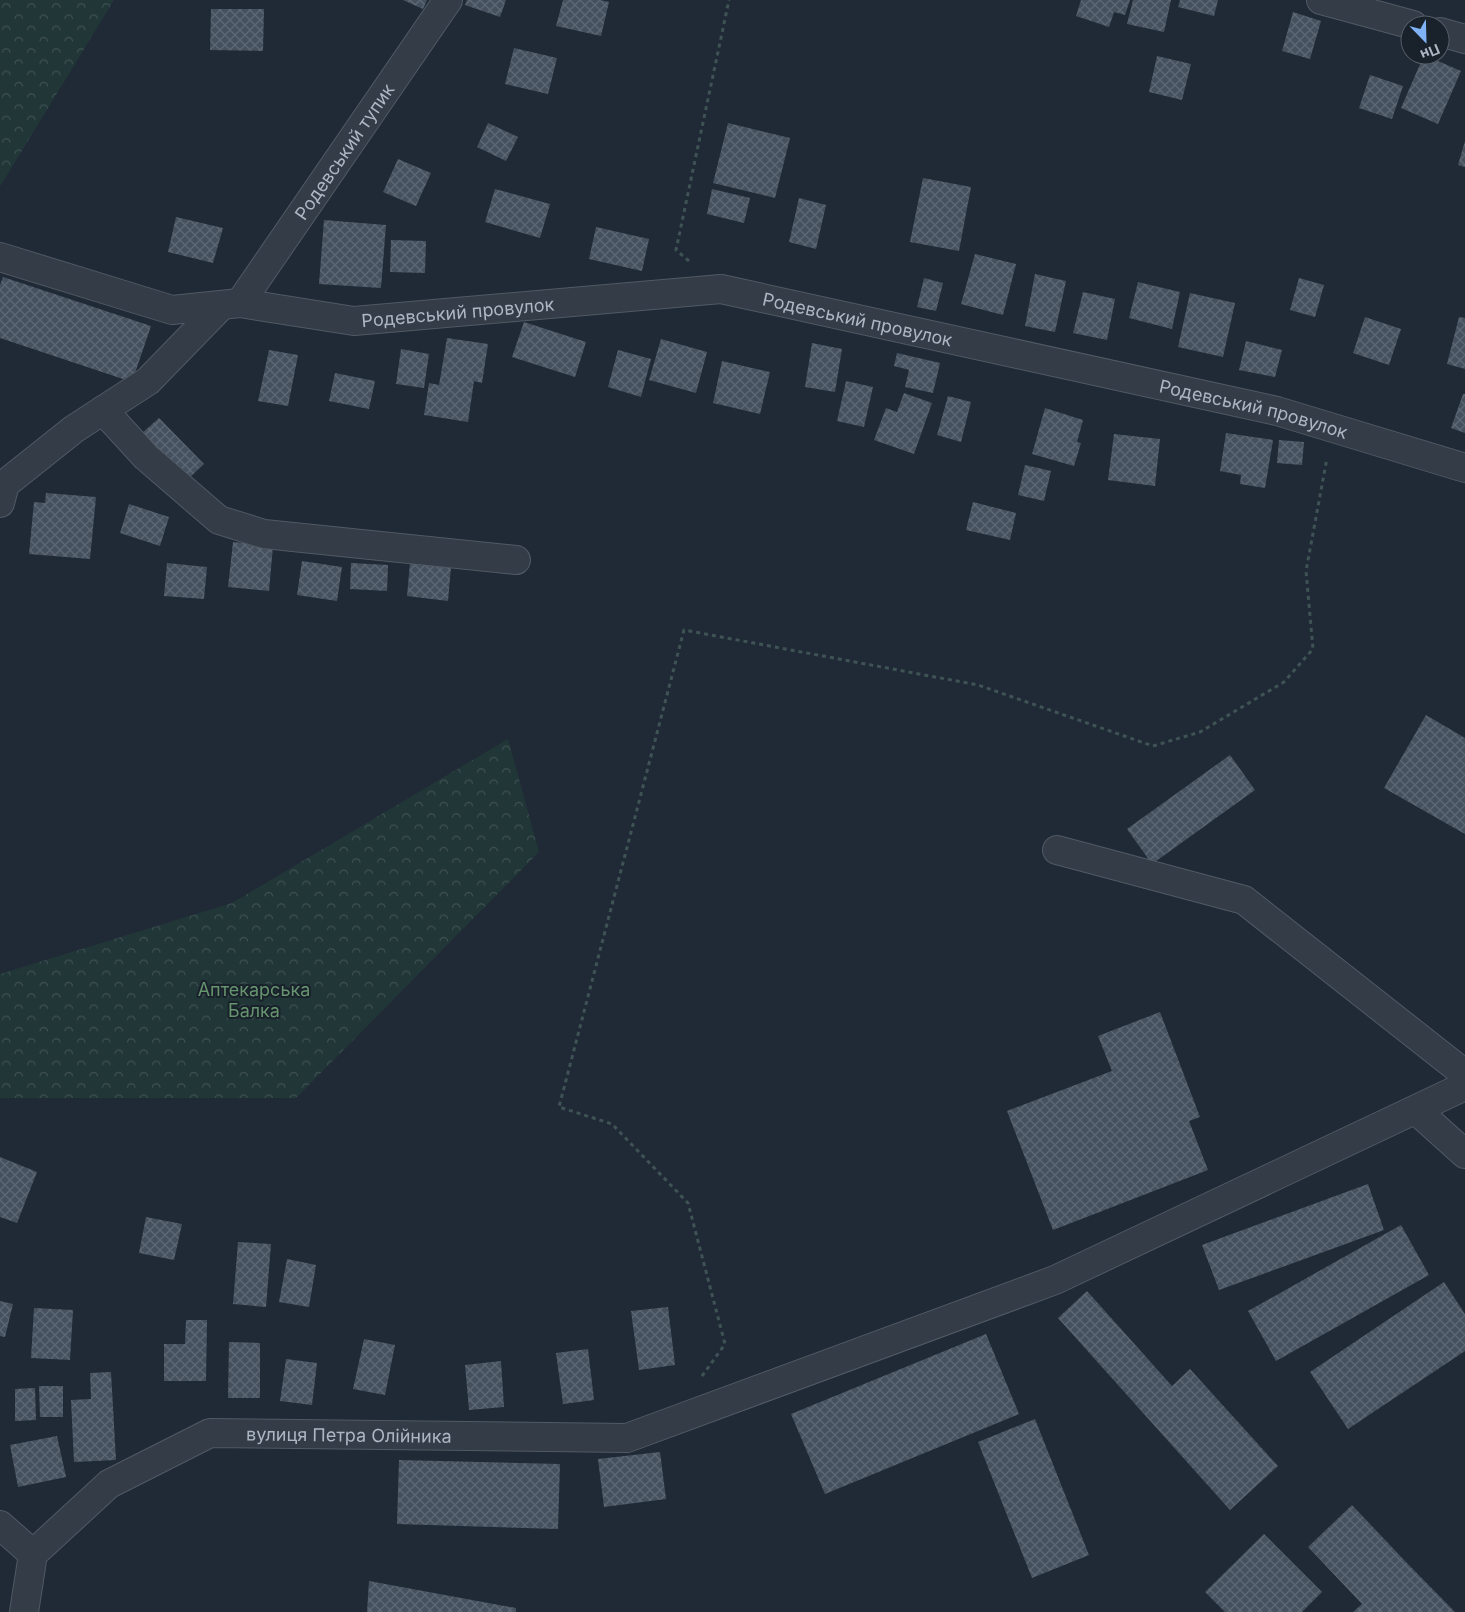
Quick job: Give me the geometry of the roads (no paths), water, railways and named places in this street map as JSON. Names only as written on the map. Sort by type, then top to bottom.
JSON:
[{"type":"street","name":"Родевський тупик","points":[[0,503],[5,484],[74,428],[148,381],[231,304],[448,0]]},
{"type":"street","points":[[1321,0],[1400,21]]},
{"type":"street","points":[[1450,35],[1465,39]]},
{"type":"street","name":"Родевський провулок","points":[[0,257],[172,310],[231,304],[354,322],[721,289],[1277,411],[1465,468]]},
{"type":"street","points":[[102,410],[146,457],[220,520],[264,534],[516,560]]},
{"type":"street","points":[[1058,850],[1244,900],[1465,1074]]},
{"type":"street","name":"вулиця Петра Олійника","points":[[33,1554],[109,1484],[210,1433],[627,1438],[1056,1280],[1465,1086]]},
{"type":"street","points":[[1416,1110],[1465,1154]]},
{"type":"street","points":[[0,1525],[33,1554],[24,1612]]},
{"type":"park label","name":"Аптекарська Балка","points":[[254,1000]]}]
